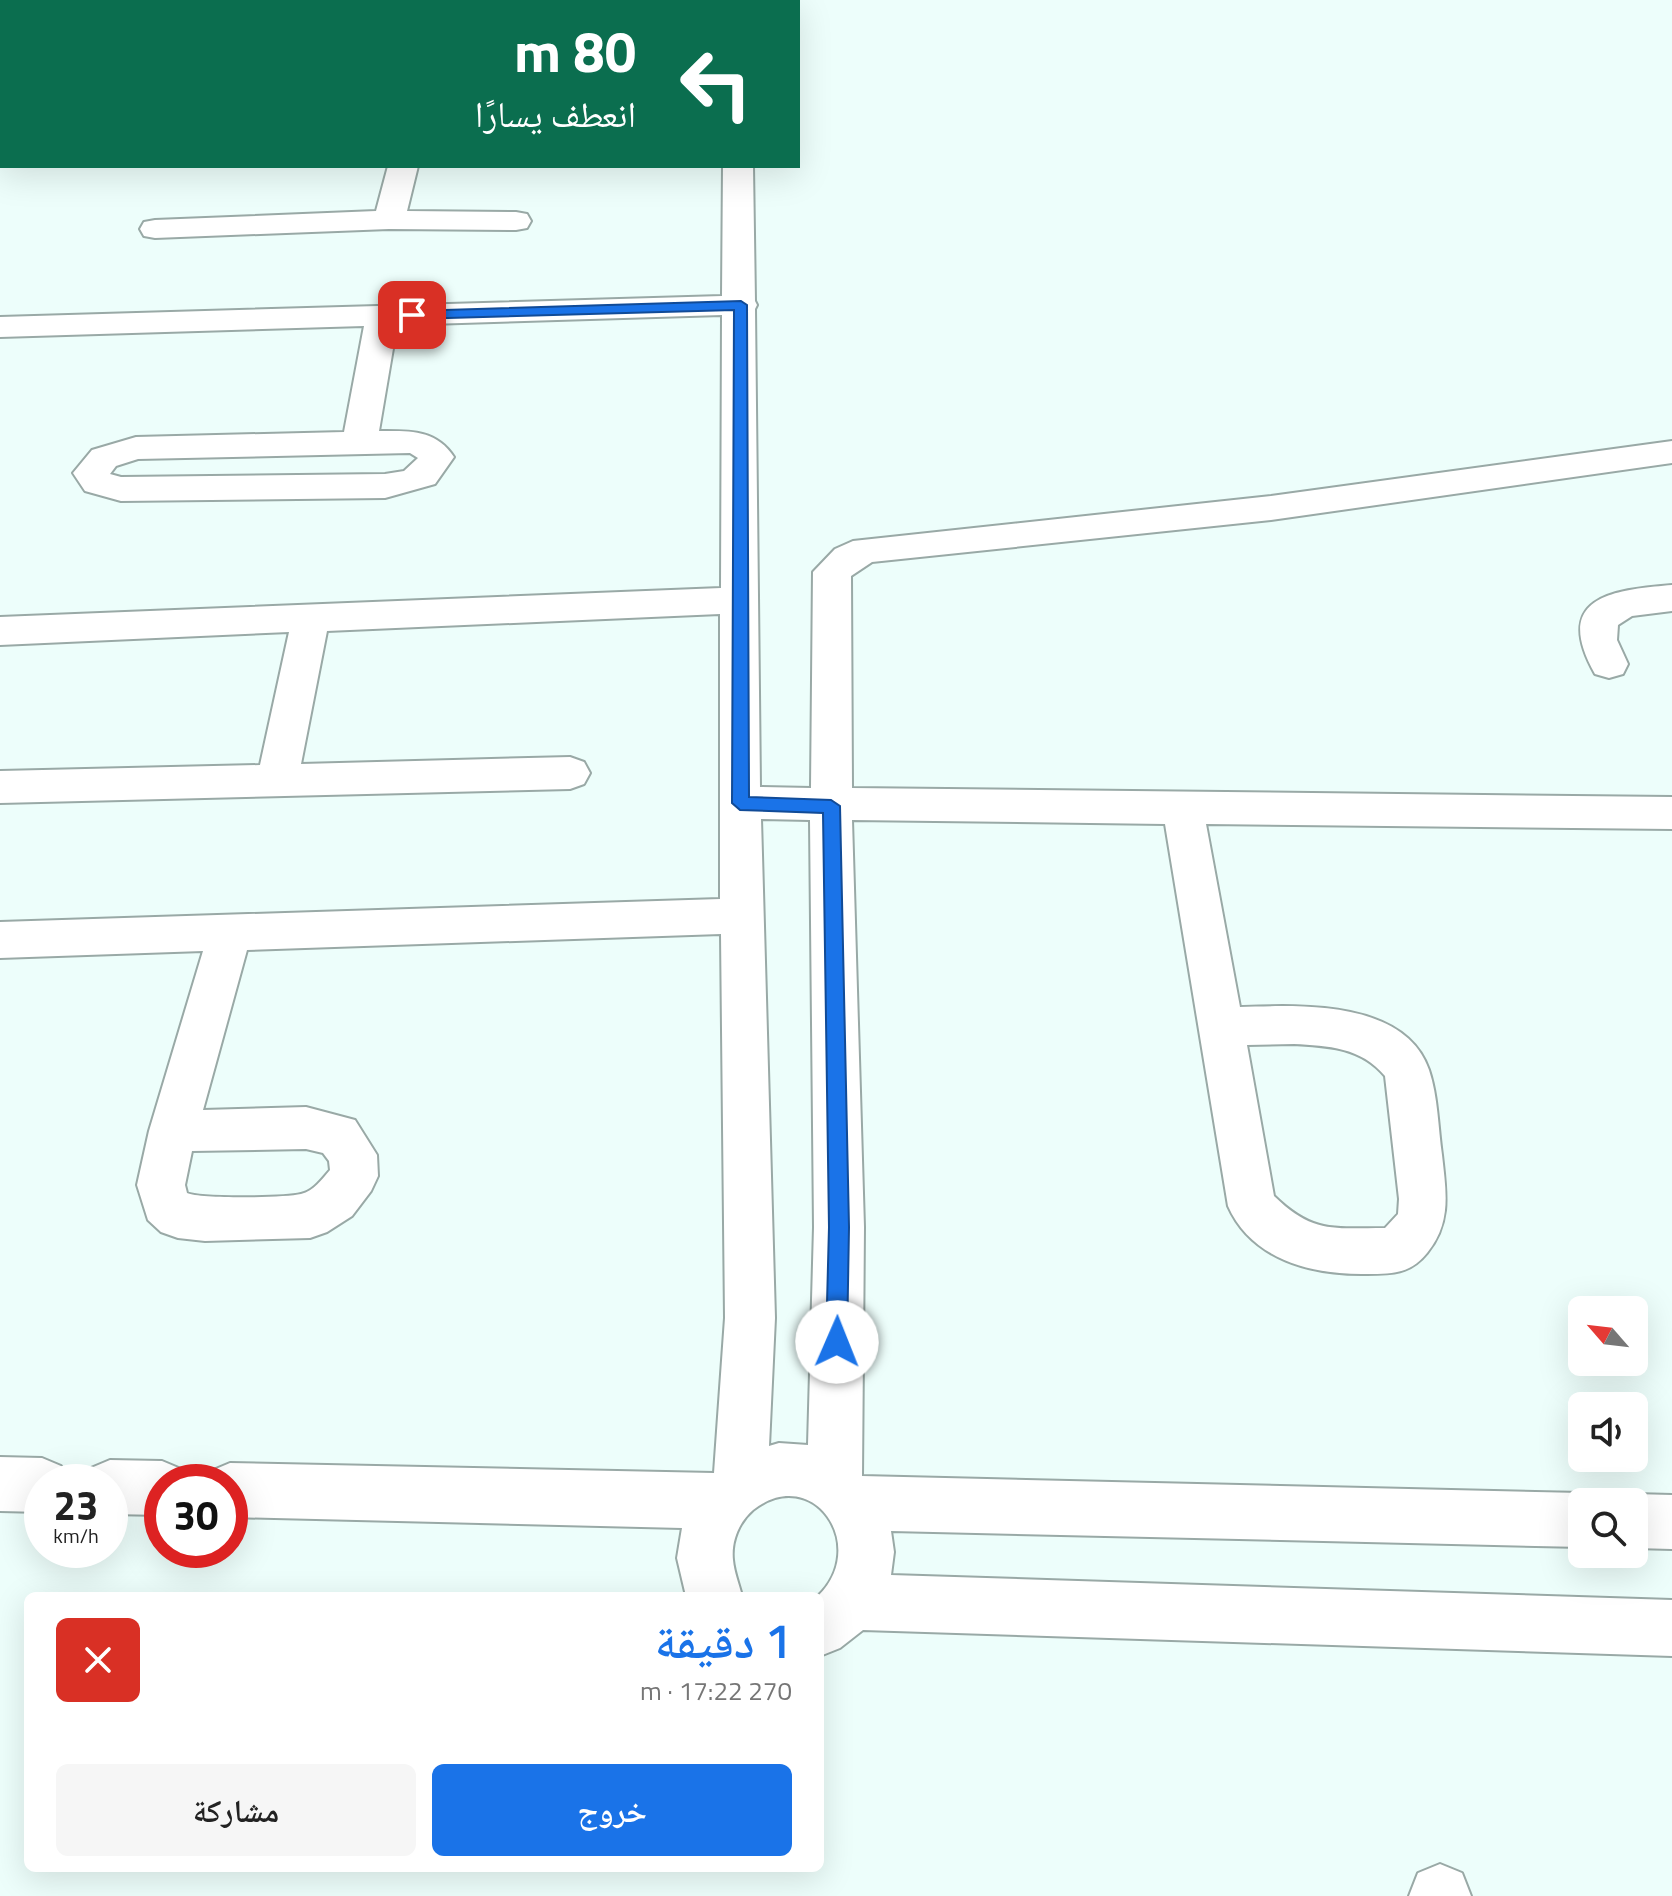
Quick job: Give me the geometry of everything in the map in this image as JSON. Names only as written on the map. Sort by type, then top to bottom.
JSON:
[{"type":"street","points":[[389,220],[402,168]]},
{"type":"street","points":[[731,1493],[750,1318],[740,803],[741,305],[738,168]]},
{"type":"street","points":[[155,229],[389,220],[516,221]]},
{"type":"street","points":[[0,327],[741,305]]},
{"type":"street","points":[[359,445],[382,316]]},
{"type":"street","points":[[412,442],[428,447],[436,457],[430,472],[411,483],[385,486],[121,489],[98,483],[91,473],[104,458],[136,448],[359,445],[412,442]]},
{"type":"street","points":[[843,1494],[831,806],[832,572],[866,550],[1271,508],[1672,452]]},
{"type":"street","points":[[1609,664],[1597,638],[1601,619],[1619,603],[1672,598]]},
{"type":"street","points":[[0,631],[739,600]]},
{"type":"street","points":[[277,779],[311,618]]},
{"type":"street","points":[[0,787],[570,773]]},
{"type":"street","points":[[740,803],[1672,813]]},
{"type":"street","points":[[1183,809],[1252,1206],[1274,1230],[1312,1250],[1396,1251],[1416,1233],[1425,1209],[1405,1067],[1384,1046],[1357,1032],[1322,1026],[1221,1027]]},
{"type":"street","points":[[0,940],[742,916]]},
{"type":"street","points":[[173,1131],[230,933]]},
{"type":"street","points":[[712,1592],[706,1576],[703,1550],[709,1525],[731,1493],[763,1472],[787,1468],[812,1473],[843,1494],[864,1526],[868,1552],[863,1578],[836,1615]]},
{"type":"street","points":[[0,1484],[24,1485]]},
{"type":"street","points":[[248,1490],[731,1493]]},
{"type":"street","points":[[843,1494],[1568,1520]]},
{"type":"street","points":[[1648,1521],[1672,1522]]},
{"type":"street","points":[[836,1615],[1672,1628]]},
{"type":"route","points":[[412,315],[741,305],[740,803],[831,806],[839,1227],[837,1342]]}]
